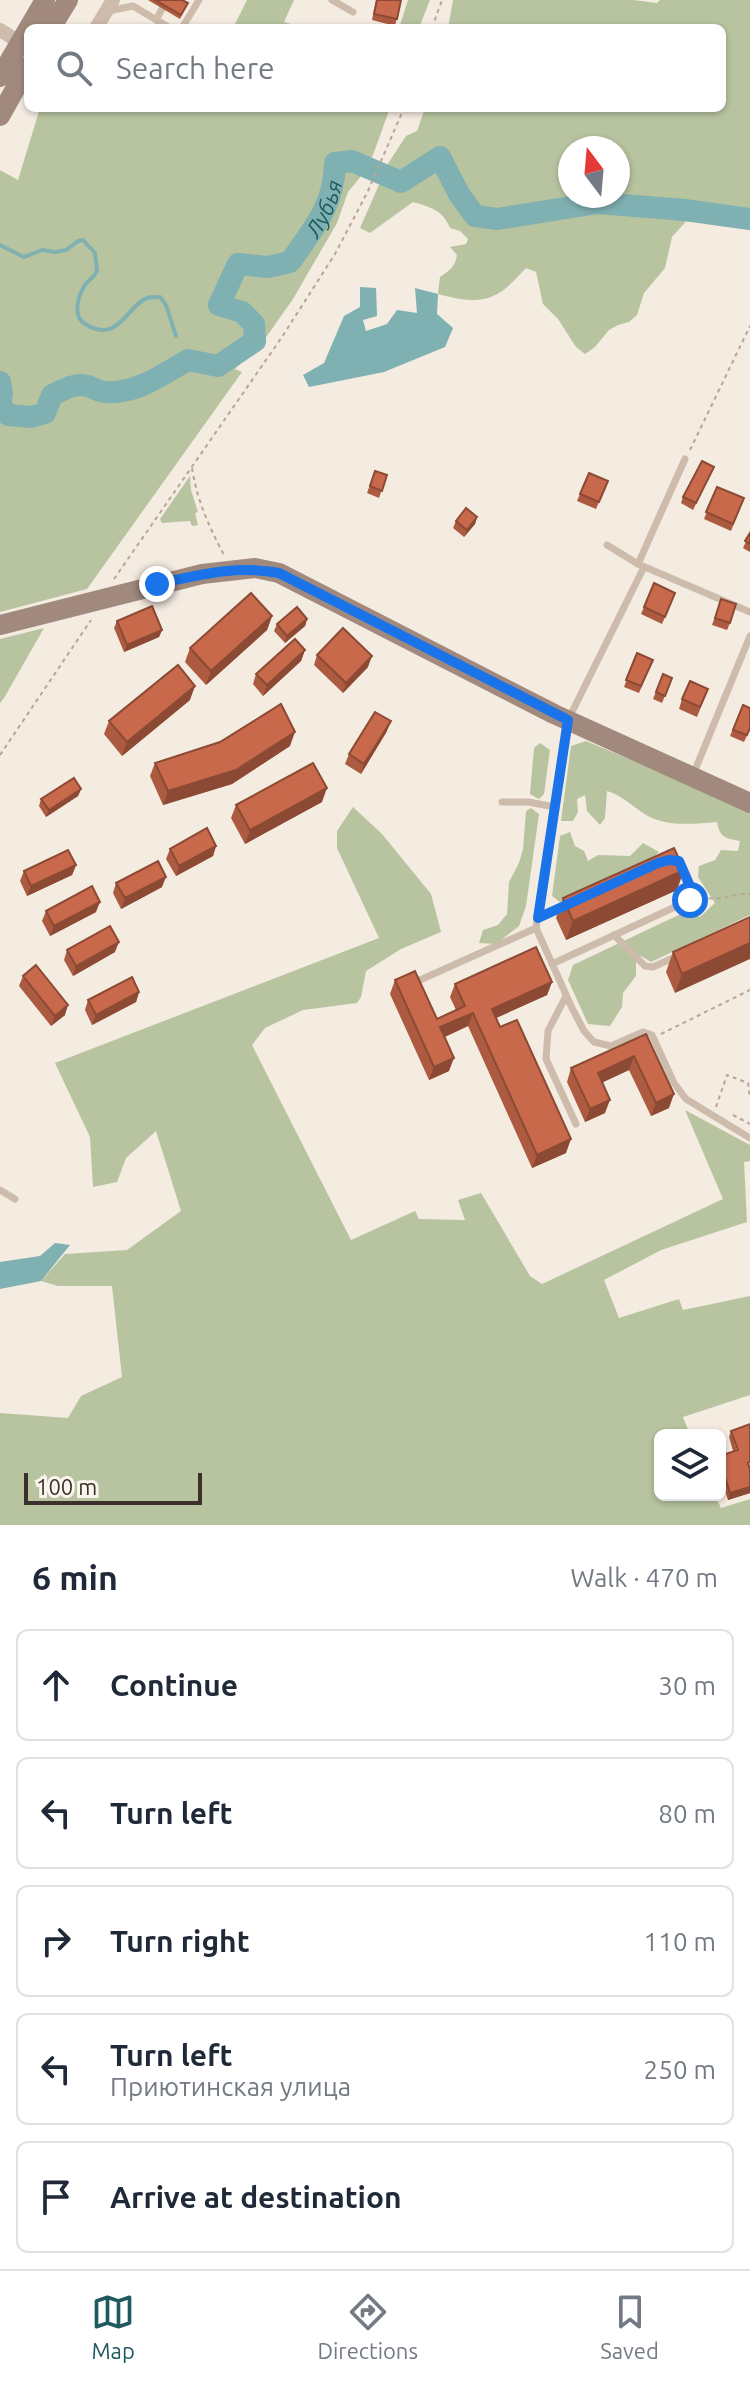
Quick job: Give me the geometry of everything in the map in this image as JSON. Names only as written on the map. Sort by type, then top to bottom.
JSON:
[{"type":"street","points":[[30,24],[45,0]]},
{"type":"street","points":[[53,24],[68,0]]},
{"type":"street","points":[[99,24],[110,6]]},
{"type":"street","points":[[0,30],[19,42]]},
{"type":"street","points":[[0,77],[24,34]]},
{"type":"street","points":[[0,116],[24,74]]},
{"type":"street","points":[[0,625],[202,574],[255,568],[267,570],[302,583],[568,720],[750,803]]},
{"type":"lane","points":[[184,24],[199,0]]},
{"type":"lane","points":[[332,0],[353,12]]},
{"type":"lane","points":[[110,6],[135,3],[163,24]]},
{"type":"lane","points":[[156,20],[162,9]]},
{"type":"lane","points":[[685,459],[641,566],[568,720],[536,928],[566,996],[584,1031],[594,1042],[611,1046],[643,1032],[652,1035],[674,1083],[686,1099],[750,1138]]},
{"type":"lane","points":[[607,545],[641,566],[750,612]]},
{"type":"lane","points":[[692,776],[750,636]]},
{"type":"lane","points":[[502,802],[528,802],[555,807]]},
{"type":"lane","points":[[552,964],[690,900],[693,893],[679,861]]},
{"type":"lane","points":[[420,980],[536,928]]},
{"type":"lane","points":[[614,935],[645,966],[653,967],[681,954]]},
{"type":"lane","points":[[566,996],[548,1031],[546,1059],[576,1124]]},
{"type":"lane","points":[[0,1190],[15,1199]]},
{"type":"path","points":[[433,24],[442,0]]},
{"type":"path","points":[[108,587],[290,325],[335,254],[368,191],[402,112]]},
{"type":"path","points":[[685,459],[750,326]]},
{"type":"path","points":[[192,467],[203,512],[226,559]]},
{"type":"path","points":[[0,755],[95,614]]},
{"type":"path","points":[[693,893],[707,899],[750,894]]},
{"type":"path","points":[[653,1038],[750,990]]},
{"type":"path","points":[[713,1115],[727,1075],[748,1083],[750,1098]]},
{"type":"green space","points":[[247,0],[294,0],[284,22],[291,24],[235,24]]},
{"type":"green space","points":[[408,0],[430,0],[421,24],[400,24]]},
{"type":"green space","points":[[453,0],[633,0],[657,3],[660,0],[750,0],[750,225],[689,218],[672,237],[665,268],[644,293],[637,315],[609,330],[585,354],[543,304],[536,272],[526,268],[505,289],[479,300],[438,294],[440,277],[456,259],[457,255],[450,247],[466,244],[468,239],[460,231],[450,228],[440,213],[413,202],[370,233],[360,228],[389,162],[406,136],[417,131],[424,112],[726,112],[726,24],[449,24]]},
{"type":"green space","points":[[39,112],[389,112],[373,155],[348,192],[337,223],[293,299],[267,336],[235,369],[242,372],[87,589],[0,612],[0,415],[6,414],[0,411],[0,170],[18,180]]},
{"type":"green space","points":[[190,476],[198,525],[192,526],[190,521],[162,523],[160,519]]},
{"type":"green space","points":[[44,628],[4,698],[0,703],[0,639]]},
{"type":"green space","points":[[586,741],[750,813],[750,915],[651,962],[641,956],[636,957],[636,976],[623,993],[622,1007],[610,1026],[588,1024],[568,980],[573,965],[687,911],[700,917],[715,903],[698,877],[699,866],[715,860],[721,850],[738,851],[740,841],[724,837],[717,822],[680,824],[654,819],[607,791],[605,818],[600,825],[587,811],[585,795],[577,799],[578,812],[573,821],[561,821],[571,746]]},
{"type":"green space","points":[[540,743],[550,750],[544,794],[539,799],[530,794],[534,748]]},
{"type":"green space","points":[[353,807],[382,834],[431,894],[441,932],[401,949],[366,971],[357,1003],[303,1010],[265,1028],[252,1045],[351,1240],[415,1211],[419,1219],[465,1220],[458,1200],[481,1193],[530,1276],[542,1284],[723,1199],[685,1110],[750,1145],[750,1161],[744,1162],[747,1222],[661,1250],[604,1280],[619,1318],[679,1299],[683,1310],[750,1296],[750,1395],[683,1417],[688,1429],[654,1429],[654,1501],[718,1501],[721,1508],[750,1499],[750,1525],[0,1525],[0,1413],[68,1418],[81,1396],[122,1377],[112,1286],[58,1286],[41,1281],[65,1254],[127,1250],[181,1211],[156,1131],[126,1158],[117,1182],[93,1187],[90,1137],[55,1063],[379,938],[337,848],[337,831]]},
{"type":"green space","points":[[531,808],[539,814],[526,906],[519,926],[496,944],[479,943],[483,930],[498,925],[507,914],[509,882],[519,863],[526,811]]},
{"type":"green space","points":[[570,832],[575,846],[584,851],[588,861],[598,855],[630,856],[643,843],[659,852],[646,864],[560,902],[552,896],[560,836]]},
{"type":"water","points":[[360,287],[376,288],[377,316],[363,320],[366,331],[387,324],[397,310],[417,313],[415,288],[438,294],[437,314],[453,328],[445,347],[384,372],[309,387],[303,375],[324,363],[344,316],[360,307]]},
{"type":"water","points":[[55,1243],[70,1245],[41,1281],[0,1289],[0,1262],[40,1256]]},
{"type":"building","points":[[155,0],[182,0],[188,3],[181,15]]},
{"type":"building","points":[[377,0],[401,0],[397,19],[374,14]]},
{"type":"building","points":[[702,461],[714,467],[696,503],[683,497]]},
{"type":"building","points":[[375,471],[387,475],[382,491],[370,486]]},
{"type":"building","points":[[589,473],[608,481],[599,502],[580,494]]},
{"type":"building","points":[[717,487],[744,498],[733,524],[706,512]]},
{"type":"building","points":[[466,508],[477,517],[467,530],[456,521]]},
{"type":"building","points":[[654,583],[675,593],[665,617],[644,607]]},
{"type":"building","points":[[251,593],[272,616],[211,671],[190,648]]},
{"type":"building","points":[[721,599],[736,604],[730,623],[715,618]]},
{"type":"building","points":[[152,606],[162,630],[127,645],[117,621]]},
{"type":"building","points":[[297,607],[307,619],[287,636],[277,624]]},
{"type":"building","points":[[343,628],[372,656],[346,683],[317,655]]},
{"type":"building","points":[[295,639],[305,650],[267,685],[256,674]]},
{"type":"building","points":[[637,653],[653,660],[641,686],[626,680]]},
{"type":"building","points":[[178,665],[195,686],[127,742],[109,721]]},
{"type":"building","points":[[663,674],[672,678],[665,696],[656,692]]},
{"type":"building","points":[[690,681],[708,689],[700,707],[682,699]]},
{"type":"building","points":[[281,704],[295,732],[236,770],[168,791],[155,763],[220,742]]},
{"type":"building","points":[[743,705],[750,708],[747,735],[733,730]]},
{"type":"building","points":[[375,712],[391,721],[364,764],[349,754]]},
{"type":"building","points":[[313,763],[327,788],[250,830],[236,805]]},
{"type":"building","points":[[74,778],[81,789],[49,810],[41,799]]},
{"type":"building","points":[[207,828],[216,846],[179,866],[170,849]]},
{"type":"building","points":[[674,848],[684,870],[573,921],[563,898]]},
{"type":"building","points":[[68,850],[76,865],[31,886],[24,871]]},
{"type":"building","points":[[158,861],[166,877],[125,898],[116,883]]},
{"type":"building","points":[[92,886],[100,902],[54,926],[46,911]]},
{"type":"building","points":[[750,917],[750,943],[682,974],[673,952]]},
{"type":"building","points":[[110,926],[119,942],[76,966],[67,950]]},
{"type":"building","points":[[536,947],[552,982],[492,1009],[500,1027],[517,1020],[571,1139],[537,1155],[473,1013],[440,1027],[454,1058],[434,1067],[395,980],[415,971],[437,1019],[465,1006],[455,984]]},
{"type":"building","points":[[36,965],[68,1005],[55,1016],[23,976]]},
{"type":"building","points":[[132,977],[139,992],[96,1015],[88,1000]]},
{"type":"building","points":[[646,1034],[674,1094],[656,1103],[634,1056],[598,1073],[610,1100],[590,1109],[571,1068]]},
{"type":"building","points":[[750,1424],[750,1487],[730,1493],[726,1480],[726,1454],[738,1450],[731,1431]]},
{"type":"waterway","name":"Лубья","points":[[0,404],[8,415],[31,417],[45,413],[52,395],[70,387],[83,385],[106,392],[128,390],[188,360],[218,366],[255,341],[254,324],[242,312],[219,305],[238,264],[268,267],[290,262],[327,204],[335,163],[352,161],[401,182],[440,157],[459,194],[475,216],[497,219],[597,203],[750,219]]},
{"type":"waterway","points":[[0,245],[24,257],[42,250],[66,250],[83,240],[95,253],[97,271],[80,295],[77,311],[81,320],[97,329],[106,330],[121,322],[140,302],[160,297],[166,305],[176,336]]},
{"type":"waterway","name":"Лубья","points":[[0,382],[0,403]]},
{"type":"route","points":[[157,584],[227,570],[255,568],[279,573],[568,720],[538,918],[669,860],[679,861],[693,893],[690,900]]}]
